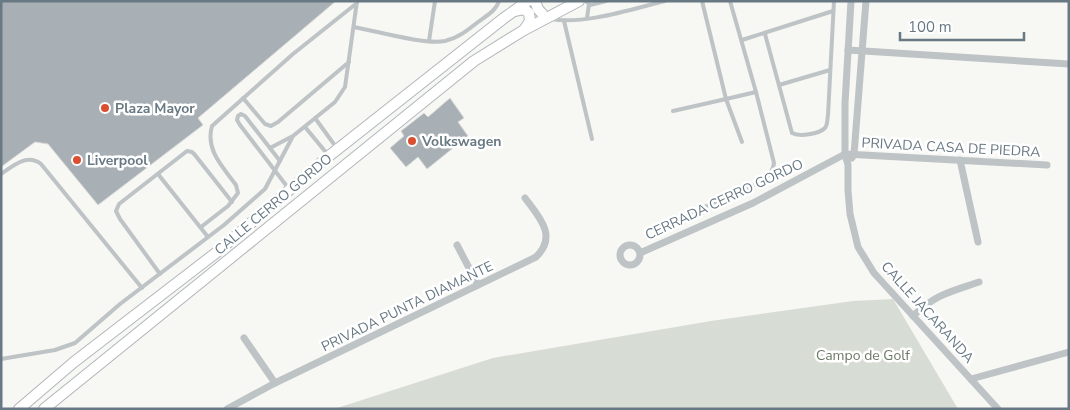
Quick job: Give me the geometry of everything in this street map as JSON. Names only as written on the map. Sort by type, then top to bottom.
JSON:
[{"type":"main road","points":[[514,6],[528,1]]},
{"type":"main road","points":[[535,1],[538,9],[546,18]]},
{"type":"main road","name":"CALLE CERRO GORDO","points":[[44,409],[474,61],[546,18],[585,2]]},
{"type":"main road","points":[[514,6],[524,9],[529,13],[530,21],[524,30]]},
{"type":"main road","name":"CALLE CERRO GORDO","points":[[19,409],[81,356],[217,252],[329,156],[504,18],[514,6]]},
{"type":"street","name":"CALLE JACARANDA","points":[[852,1],[845,103],[845,154],[848,165],[850,214],[858,247],[874,273],[998,409]]},
{"type":"street","name":"CALLE JACARANDA","points":[[848,165],[854,154],[866,1]]},
{"type":"street","points":[[848,50],[1069,64]]},
{"type":"street","name":"PRIVADA CASA DE PIEDRA","points":[[845,154],[1047,165]]},
{"type":"street","name":"CERRADA CERRO GORDO","points":[[640,253],[752,203],[845,154]]},
{"type":"street","points":[[960,160],[978,242]]},
{"type":"street","name":"PRIVADA PUNTA DIAMANTE","points":[[227,409],[275,383],[526,263],[542,251],[546,244],[545,230],[537,214],[525,198]]},
{"type":"street","points":[[458,245],[478,285]]},
{"type":"street","points":[[913,316],[929,301],[940,295],[979,282]]},
{"type":"street","points":[[244,338],[275,383]]},
{"type":"street","points":[[970,379],[1065,353],[1069,360]]},
{"type":"lane","points":[[429,41],[436,1]]},
{"type":"lane","points":[[354,27],[429,41],[446,40],[458,36],[495,10],[500,1]]},
{"type":"lane","points":[[587,18],[585,2],[606,1]]},
{"type":"lane","points":[[546,18],[564,21],[587,18],[665,1]]},
{"type":"lane","points":[[702,1],[726,100],[742,142]]},
{"type":"lane","points":[[693,212],[761,182],[768,177],[773,169],[774,163],[756,92],[730,1]]},
{"type":"lane","points":[[765,34],[792,133],[801,135],[821,130],[827,124],[834,1]]},
{"type":"lane","points":[[270,148],[293,136],[305,127],[335,102],[341,94],[347,80],[357,2]]},
{"type":"lane","points":[[201,227],[232,202],[236,196],[237,189],[211,148],[210,135],[212,126],[293,54],[357,2]]},
{"type":"lane","points":[[742,40],[833,12]]},
{"type":"lane","points":[[564,21],[592,138]]},
{"type":"lane","points":[[243,98],[265,124],[272,126],[350,62]]},
{"type":"lane","points":[[779,85],[830,70]]},
{"type":"lane","points":[[673,111],[756,92]]},
{"type":"lane","points":[[280,161],[245,116],[241,114],[238,116],[237,120],[240,126],[289,189]]},
{"type":"lane","points":[[315,118],[338,149]]},
{"type":"lane","points":[[305,127],[329,156]]},
{"type":"lane","points":[[1,359],[55,350],[70,345],[81,338],[114,309],[254,200],[265,189],[276,171],[293,136]]},
{"type":"lane","points":[[160,274],[120,219],[116,209],[119,204],[180,155],[190,151],[196,155],[232,202]]},
{"type":"lane","points":[[1,174],[25,160],[32,159],[41,164],[142,288]]},
{"type":"lane","points":[[158,174],[208,237]]},
{"type":"green space","name":"Campo de Golf","points":[[893,299],[958,409],[334,409],[493,358],[711,321],[853,301]]},
{"type":"building","name":"Plaza Mayor","points":[[1,1],[336,1],[198,118],[203,125],[98,205],[48,144],[35,142],[1,167]]},
{"type":"building","points":[[450,98],[464,118],[458,122],[468,136],[427,169],[418,157],[406,167],[390,148],[404,136],[401,131],[424,113],[428,117]]},
{"type":"place","name":"Plaza Mayor","points":[[105,108]]},
{"type":"place","name":"Volkswagen","points":[[412,141]]},
{"type":"place","name":"Liverpool","points":[[77,160]]}]
